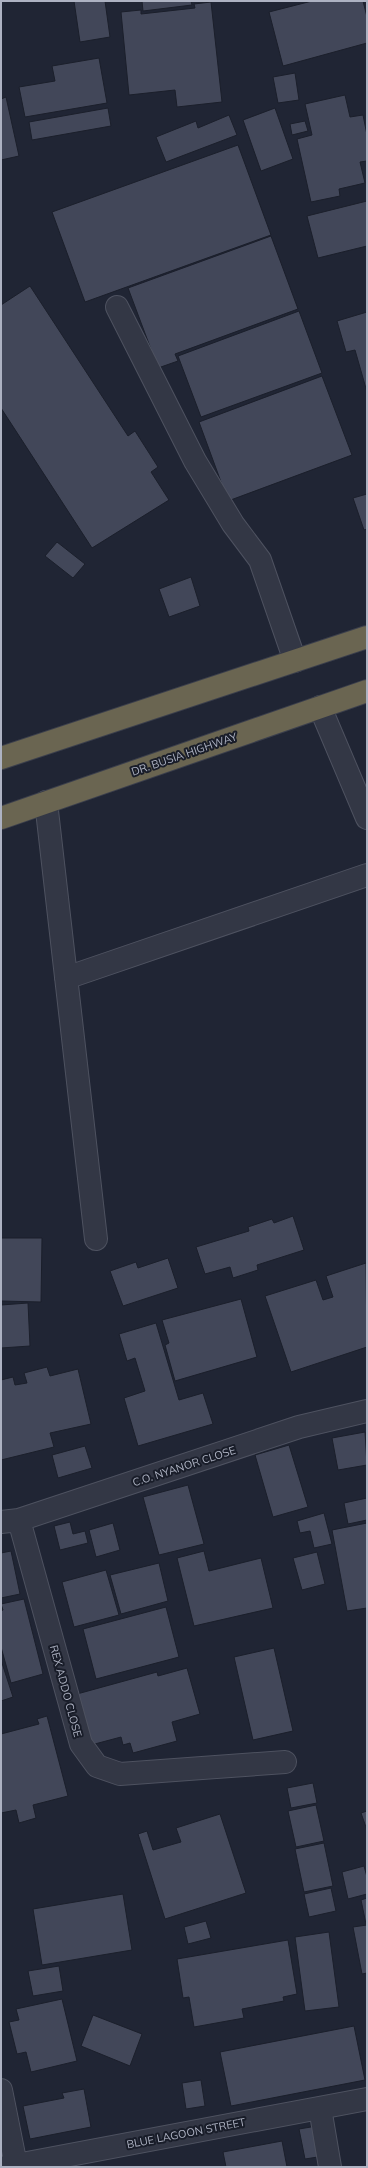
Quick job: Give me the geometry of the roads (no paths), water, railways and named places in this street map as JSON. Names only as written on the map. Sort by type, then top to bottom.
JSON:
[{"type":"highway","points":[[1,758],[367,637]]},
{"type":"highway","name":"DR. BUSIA HIGHWAY","points":[[1,818],[367,691]]},
{"type":"street","points":[[117,307],[195,461],[233,524],[260,560],[295,661]]},
{"type":"street","points":[[320,707],[367,818]]},
{"type":"street","points":[[46,802],[96,1240]]},
{"type":"street","points":[[66,978],[367,875]]},
{"type":"street","name":"C.O. NYANOR CLOSE","points":[[10,1521],[299,1427],[367,1411]]},
{"type":"street","name":"REX ADDO CLOSE","points":[[10,1521],[81,1744],[97,1766],[120,1774],[285,1762]]},
{"type":"street","points":[[1,2090],[11,2166]]},
{"type":"street","name":"BLUE LAGOON STREET","points":[[11,2166],[367,2099]]},
{"type":"street","points":[[320,2108],[330,2167]]}]
